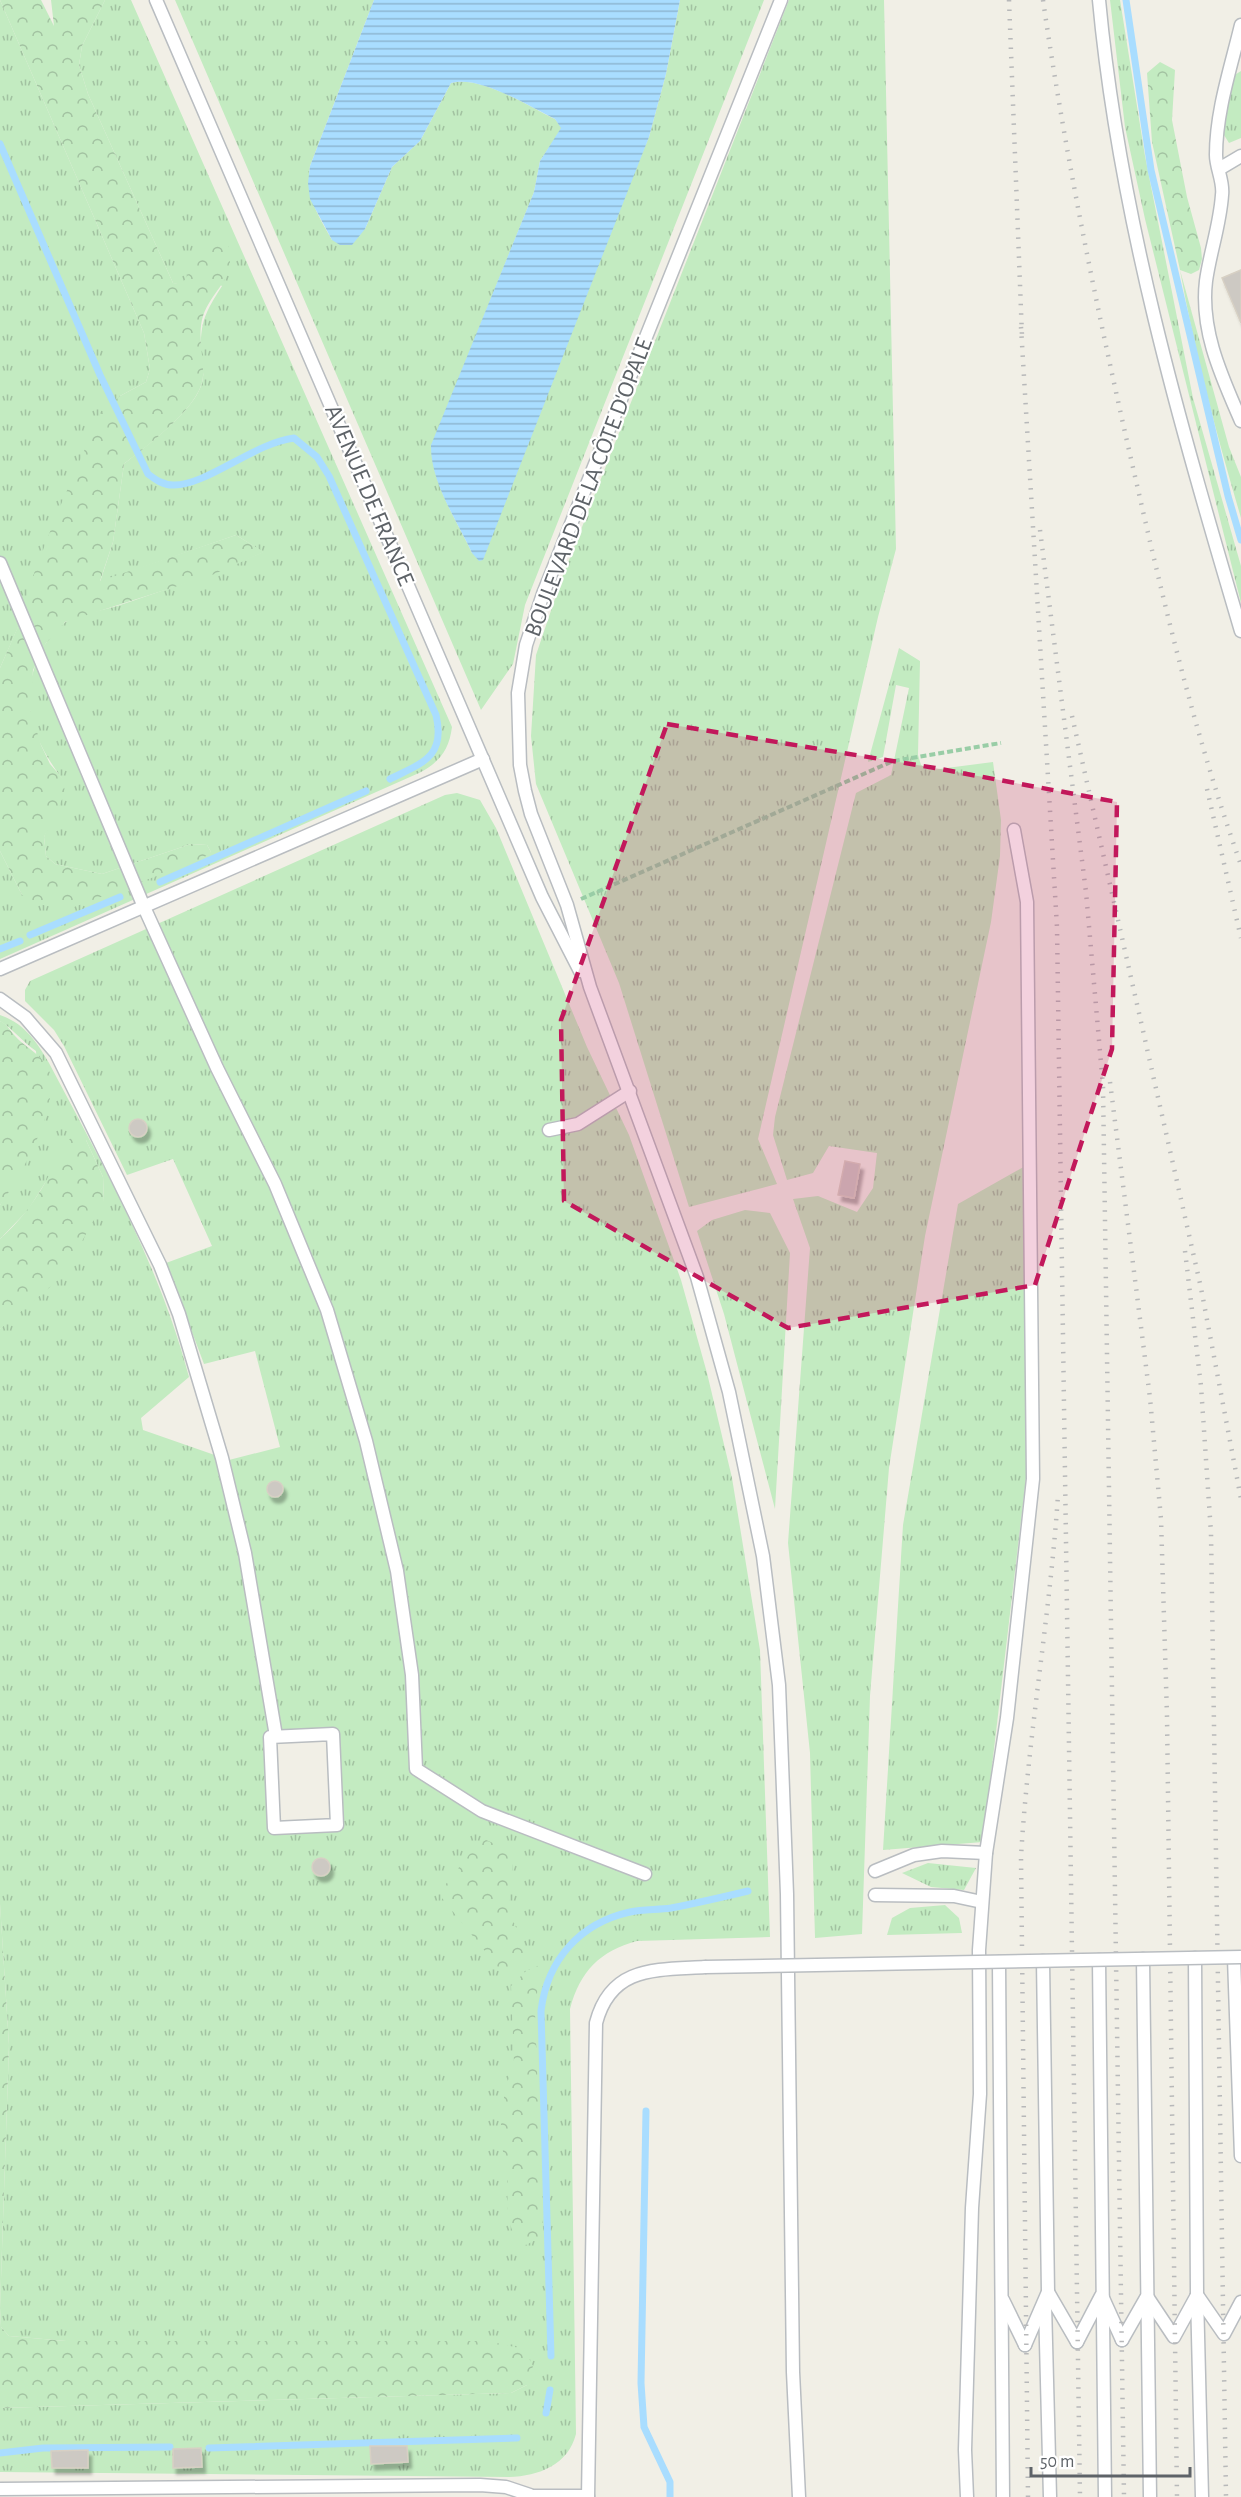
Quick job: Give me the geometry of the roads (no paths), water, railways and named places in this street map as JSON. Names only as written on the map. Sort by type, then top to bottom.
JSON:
[{"type":"lane","name":"AVENUE DE FRANCE","points":[[156,0],[542,897],[590,987]]},
{"type":"lane","name":"BOULEVARD DE LA CÔTE D'OPALE","points":[[590,987],[567,905],[531,814],[520,765],[518,693],[526,645],[543,594],[781,0]]},
{"type":"lane","points":[[1099,0],[1124,171],[1161,345],[1204,507],[1241,631]]},
{"type":"lane","points":[[1241,25],[1219,115],[1216,156],[1223,192],[1218,232],[1206,281],[1206,319],[1214,358],[1241,421]]},
{"type":"lane","points":[[1219,169],[1241,156]]},
{"type":"lane","points":[[0,563],[144,907],[217,1068],[275,1184],[327,1310],[366,1442],[396,1571],[412,1675],[416,1769],[482,1811],[645,1874]]},
{"type":"lane","points":[[0,969],[483,759]]},
{"type":"lane","points":[[967,2497],[965,2450],[972,2208],[980,2106],[978,1964],[982,1902],[1007,1718],[1033,1479],[1027,902],[1014,830]]},
{"type":"lane","points":[[590,987],[697,1277],[729,1392],[755,1509],[779,1685],[787,1894],[794,2372],[799,2497]]},
{"type":"lane","points":[[0,999],[25,1017],[56,1053],[160,1265],[179,1314],[216,1436],[245,1552],[276,1736]]},
{"type":"lane","points":[[549,1130],[578,1124],[630,1092]]},
{"type":"lane","points":[[333,1734],[337,1825],[274,1828],[270,1737],[276,1736],[333,1734]]},
{"type":"lane","points":[[875,1871],[914,1855],[942,1851],[987,1852]]},
{"type":"lane","points":[[875,1895],[954,1896],[982,1902]]},
{"type":"lane","points":[[1195,1958],[1197,2295],[1202,2497]]},
{"type":"lane","points":[[0,2489],[480,2485],[506,2487],[524,2496],[588,2496],[596,2023],[601,2002],[613,1988],[633,1975],[648,1971],[705,1967],[1237,1958],[1241,2156]]},
{"type":"lane","points":[[1143,1959],[1150,2497]]},
{"type":"lane","points":[[1099,1960],[1105,2497]]},
{"type":"lane","points":[[1043,1961],[1050,2497]]},
{"type":"lane","points":[[999,1962],[1003,2497]]},
{"type":"lane","points":[[1102,2295],[1122,2340],[1147,2297]]},
{"type":"lane","points":[[1046,2296],[1077,2342],[1102,2295]]},
{"type":"lane","points":[[1197,2295],[1224,2334],[1241,2302]]},
{"type":"lane","points":[[1147,2297],[1174,2337],[1197,2295]]},
{"type":"lane","points":[[1001,2296],[1025,2345],[1046,2296]]},
{"type":"water","points":[[374,0],[680,0],[666,74],[649,137],[483,560],[479,561],[472,553],[440,487],[432,459],[431,445],[534,192],[540,161],[561,128],[555,119],[490,87],[476,83],[451,83],[420,141],[392,167],[365,229],[352,245],[340,245],[332,240],[310,199],[308,183],[310,166]]},
{"type":"waterway","points":[[1126,0],[1151,170],[1228,496],[1241,540]]},
{"type":"waterway","points":[[0,144],[100,375],[148,474],[166,484],[186,483],[200,479],[279,441],[294,438],[317,457],[329,476],[436,715],[438,740],[429,757],[390,779]]},
{"type":"waterway","points":[[160,882],[366,791]]},
{"type":"waterway","points":[[30,935],[120,897]]},
{"type":"waterway","points":[[0,949],[20,941]]},
{"type":"waterway","points":[[551,2356],[541,2011],[550,1976],[569,1946],[581,1935],[612,1917],[635,1911],[671,1908],[748,1891]]},
{"type":"waterway","points":[[646,2111],[641,2383],[644,2427],[670,2482],[670,2497]]},
{"type":"waterway","points":[[546,2413],[550,2390]]},
{"type":"waterway","points":[[209,2448],[517,2438]]},
{"type":"waterway","points":[[0,2453],[43,2448],[170,2447]]},
{"type":"railway","points":[[1009,0],[1022,336]]},
{"type":"railway","points":[[1043,0],[1084,237],[1145,521],[1195,719],[1241,865]]},
{"type":"railway","points":[[1021,327],[1057,927],[1080,2497]]},
{"type":"railway","points":[[1040,530],[1086,892],[1103,1086],[1124,2497]]},
{"type":"railway","points":[[1072,716],[1201,1288],[1241,1499]]},
{"type":"railway","points":[[1207,789],[1241,938]]},
{"type":"railway","points":[[1110,1082],[1150,1398],[1161,1519],[1167,1716],[1177,2497]]},
{"type":"railway","points":[[1185,1251],[1201,1386],[1211,1533],[1226,2497]]},
{"type":"railway","points":[[1028,2497],[1021,1857],[1058,1495]]}]
